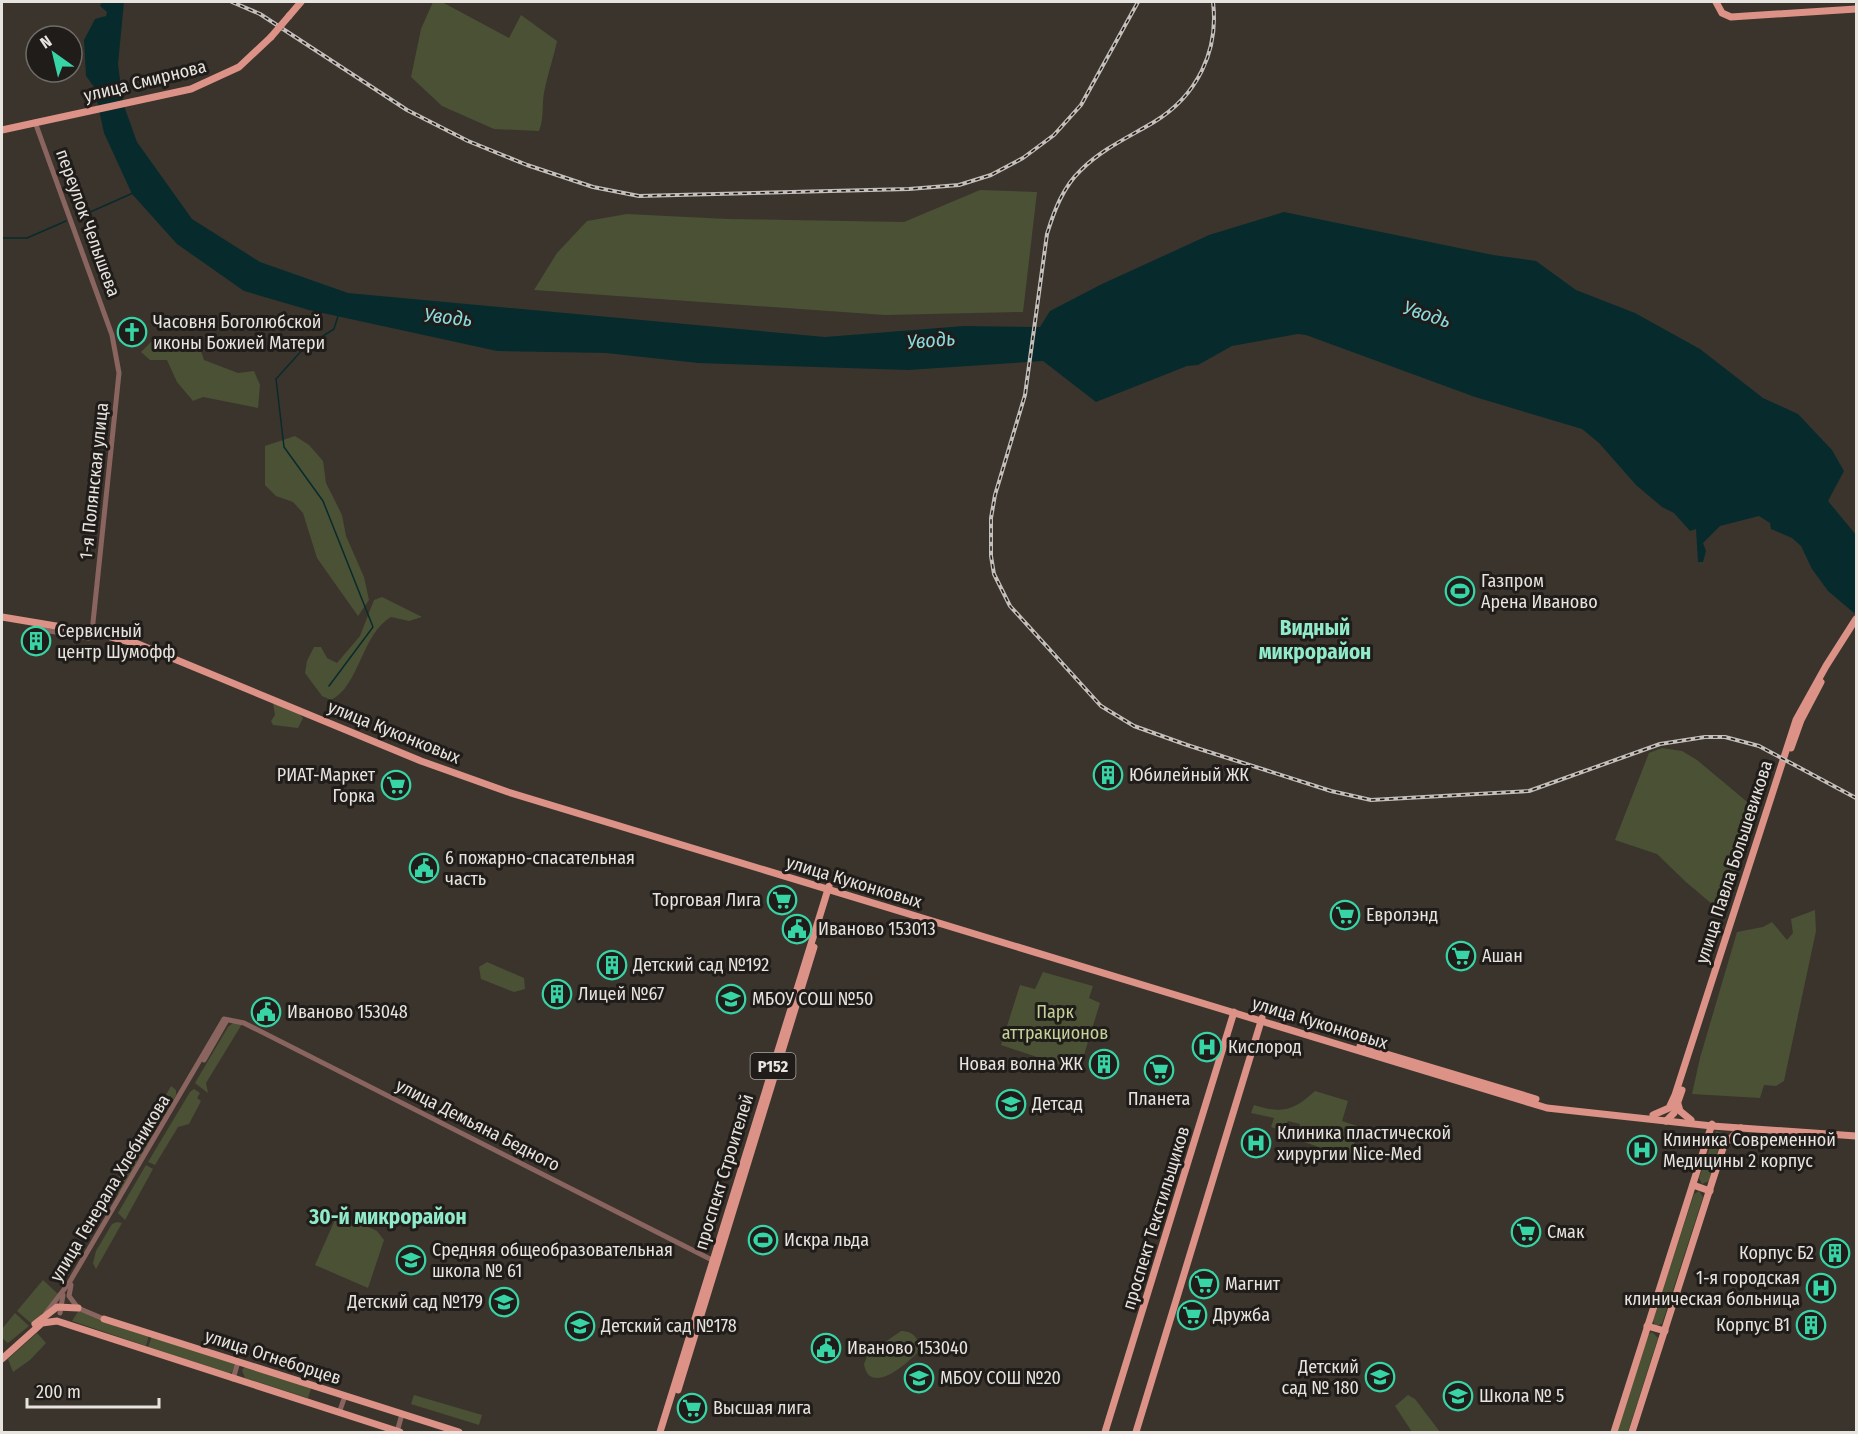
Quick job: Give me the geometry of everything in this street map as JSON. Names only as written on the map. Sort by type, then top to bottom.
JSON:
[{"type":"main road","name":"улица Смирнова","points":[[2,130],[184,91],[216,80],[242,65],[271,38],[301,2]]},
{"type":"main road","points":[[1716,2],[1722,13],[1731,17],[1857,9]]},
{"type":"main road","name":"улица Куконковых","points":[[2,615],[37,623],[93,631]]},
{"type":"main road","name":"улица Куконковых","points":[[2,615],[93,631],[158,647],[447,768],[534,798],[1237,1013],[1250,1015]]},
{"type":"main road","name":"улица Павла Большевикова","points":[[1677,1097],[1796,720],[1826,666],[1857,620]]},
{"type":"main road","name":"улица Павла Большевикова","points":[[1653,1115],[1669,1108],[1677,1097],[1801,720],[1827,671],[1857,626]]},
{"type":"main road","name":"проспект Строителей","points":[[660,1432],[686,1356],[830,888]]},
{"type":"main road","name":"улица Куконковых","points":[[974,932],[1548,1103],[1653,1115],[1669,1119]]},
{"type":"main road","name":"проспект Текстильщиков","points":[[1105,1432],[1231,1025],[1237,1013]]},
{"type":"main road","points":[[1136,1432],[1262,1018]]},
{"type":"main road","name":"улица Куконковых","points":[[1262,1018],[1547,1108],[1713,1124],[1857,1134]]},
{"type":"main road","points":[[1669,1119],[1677,1097]]},
{"type":"main road","points":[[1677,1097],[1680,1111],[1691,1122],[1704,1129],[1708,1138]]},
{"type":"main road","points":[[1614,1432],[1713,1124]]},
{"type":"main road","name":"улица Куконковых","points":[[1713,1124],[1741,1128],[1857,1134]]},
{"type":"main road","points":[[1632,1432],[1724,1145],[1741,1128]]},
{"type":"main road","points":[[1692,1185],[1710,1191]]},
{"type":"main road","points":[[45,1314],[60,1307],[67,1325]]},
{"type":"main road","name":"улица Огнеборцев","points":[[60,1307],[78,1308]]},
{"type":"main road","name":"улица Генерала Хлебникова","points":[[2,1354],[45,1314]]},
{"type":"main road","name":"улица Огнеборцев","points":[[104,1319],[459,1432]]},
{"type":"main road","name":"улица Огнеборцев","points":[[42,1323],[54,1321],[398,1432]]},
{"type":"main road","name":"улица Генерала Хлебникова","points":[[2,1359],[42,1323]]},
{"type":"main road","points":[[1647,1326],[1665,1331]]},
{"type":"main road","name":"проспект Строителей","points":[[665,1432],[682,1367]]},
{"type":"street","name":"переулок Челышева","points":[[35,122],[112,335]]},
{"type":"street","name":"1-я Полянская улица","points":[[93,631],[118,394],[118,360],[112,335]]},
{"type":"street","name":"улица Демьяна Бедного","points":[[225,1019],[244,1023],[715,1262]]},
{"type":"street","name":"улица Генерала Хлебникова","points":[[45,1314],[70,1284],[225,1019]]},
{"type":"street","points":[[60,1307],[70,1284]]},
{"type":"street","points":[[70,1284],[70,1298],[78,1308]]},
{"type":"street","name":"улица Генерала Хлебникова","points":[[42,1323],[60,1307]]},
{"type":"street","name":"улица Огнеборцев","points":[[78,1308],[104,1319]]},
{"type":"street","points":[[233,1379],[238,1362]]},
{"type":"street","points":[[339,1413],[345,1396]]},
{"type":"street","points":[[398,1432],[402,1414]]},
{"type":"green space","points":[[433,2],[442,2],[509,38],[521,15],[557,41],[544,94],[539,131],[494,129],[442,106],[411,77],[421,29]]},
{"type":"green space","points":[[980,190],[1037,192],[1023,312],[885,315],[534,290],[557,253],[587,221],[627,214],[728,219],[904,222]]},
{"type":"green space","points":[[173,336],[201,351],[204,360],[238,373],[254,371],[260,385],[258,408],[203,397],[193,401],[177,382],[167,360],[150,360],[141,352],[155,338]]},
{"type":"green space","points":[[295,436],[309,445],[323,461],[326,483],[342,515],[346,536],[364,577],[369,600],[358,616],[317,558],[303,513],[293,502],[276,496],[265,485],[265,446]]},
{"type":"green space","points":[[382,597],[422,617],[409,621],[391,617],[373,635],[348,684],[331,700],[322,696],[305,673],[307,661],[314,647],[321,647],[327,658],[337,663],[360,636],[374,600]]},
{"type":"green space","points":[[273,703],[296,711],[303,718],[298,728],[273,725],[271,721],[275,715]]},
{"type":"green space","points":[[1662,748],[1682,751],[1697,760],[1758,811],[1724,910],[1712,904],[1657,854],[1615,840],[1649,753]]},
{"type":"green space","points":[[1815,910],[1816,931],[1784,1081],[1776,1086],[1764,1085],[1760,1098],[1692,1094],[1700,1058],[1737,932],[1763,927],[1772,922],[1787,940],[1793,933],[1791,919]]},
{"type":"green space","points":[[487,962],[524,978],[525,989],[514,992],[481,979],[479,967]]},
{"type":"green space","name":"Парк аттракционов","points":[[1043,972],[1093,986],[1089,998],[1100,1003],[1079,1071],[1001,1045],[1020,985],[1035,989]]},
{"type":"green space","points":[[233,1023],[242,1024],[206,1083],[208,1093],[195,1083],[228,1027]]},
{"type":"green space","points":[[171,1086],[176,1090],[176,1095],[154,1130],[148,1127]]},
{"type":"green space","points":[[194,1089],[200,1093],[197,1098],[201,1101],[189,1124],[178,1127],[155,1165],[148,1162],[190,1092]]},
{"type":"green space","points":[[1315,1091],[1348,1101],[1342,1121],[1360,1127],[1349,1158],[1296,1139],[1300,1124],[1288,1121],[1282,1131],[1271,1127],[1274,1118],[1251,1113],[1254,1105],[1280,1110],[1293,1107]]},
{"type":"green space","points":[[1716,1131],[1723,1133],[1709,1181],[1702,1184],[1699,1178]]},
{"type":"green space","points":[[144,1132],[153,1136],[119,1193],[113,1194],[110,1192]]},
{"type":"green space","points":[[146,1165],[153,1169],[125,1220],[118,1213]]},
{"type":"green space","points":[[1699,1191],[1703,1197],[1662,1324],[1655,1326],[1653,1320],[1694,1194]]},
{"type":"green space","points":[[338,1213],[377,1231],[384,1240],[368,1288],[315,1265]]},
{"type":"green space","points":[[122,1223],[96,1269],[93,1263],[96,1251],[112,1224]]},
{"type":"green space","points":[[43,1280],[58,1294],[50,1306],[32,1324],[17,1311]]},
{"type":"green space","points":[[79,1310],[149,1335],[146,1346],[72,1321]]},
{"type":"green space","points":[[15,1313],[29,1326],[8,1343],[2,1338],[2,1329]]},
{"type":"green space","points":[[901,1331],[915,1337],[918,1344],[917,1353],[888,1375],[880,1378],[867,1373],[864,1364],[868,1354]]},
{"type":"green space","points":[[1652,1332],[1658,1338],[1628,1432],[1617,1432],[1648,1335]]},
{"type":"green space","points":[[37,1333],[46,1343],[30,1360],[13,1372],[8,1359]]},
{"type":"green space","points":[[152,1336],[236,1363],[232,1372],[229,1373],[148,1347]]},
{"type":"green space","points":[[246,1366],[312,1386],[308,1398],[245,1378],[242,1370]]},
{"type":"green space","points":[[414,1395],[482,1415],[479,1425],[411,1404]]},
{"type":"green space","points":[[1408,1395],[1415,1399],[1440,1432],[1412,1432],[1395,1406]]},
{"type":"water","name":"Уводь","points":[[102,2],[124,2],[118,64],[123,103],[137,142],[192,219],[260,262],[348,293],[825,337],[964,326],[1040,327],[1050,311],[1102,284],[1209,235],[1284,212],[1493,255],[1536,261],[1576,290],[1635,313],[1700,349],[1763,398],[1798,414],[1832,450],[1844,471],[1828,501],[1856,535],[1856,610],[1854,613],[1828,591],[1812,569],[1801,546],[1792,538],[1771,529],[1770,523],[1759,516],[1720,526],[1703,543],[1706,551],[1703,562],[1698,562],[1696,529],[1690,531],[1674,513],[1662,507],[1636,485],[1599,443],[1582,429],[1475,397],[1306,335],[1298,334],[1232,346],[1198,365],[1187,366],[1096,402],[1043,361],[908,370],[698,363],[606,353],[497,351],[309,310],[244,291],[177,244],[132,194],[104,133],[94,87],[86,76],[84,40],[95,19],[106,16],[107,12],[100,6]]},
{"type":"waterway","points":[[79,217],[133,193]]},
{"type":"waterway","points":[[2,238],[27,238],[66,221]]},
{"type":"waterway","points":[[329,686],[373,627],[323,501],[284,447],[276,379],[304,348],[334,329],[338,316]]},
{"type":"railway","points":[[232,2],[260,14],[407,110],[468,141],[527,165],[593,187],[639,196],[909,189],[959,185],[991,175],[1023,158],[1054,135],[1081,105],[1138,2]]},
{"type":"railway","points":[[1213,2],[1214,20],[1208,55],[1193,86],[1169,111],[1107,150],[1081,170],[1064,192],[1050,225],[1025,395],[995,495],[991,518],[991,556],[994,574],[1010,606],[1101,706],[1134,726],[1331,791],[1371,800],[1529,791],[1660,744],[1705,737],[1725,737],[1759,746],[1856,798]]},
{"type":"place","name":"Часовня Боголюбской иконы Божией Матери","points":[[132,332]]},
{"type":"place","name":"Газпром Арена Иваново","points":[[1460,591]]},
{"type":"place","name":"Сервисный центр Шумофф","points":[[36,641]]},
{"type":"place","name":"Юбилейный ЖК","points":[[1108,775]]},
{"type":"place","name":"РИАТ-Маркет Горка","points":[[396,785]]},
{"type":"place","name":"6 пожарно-спасательная часть","points":[[424,868]]},
{"type":"place","name":"Торговая Лига","points":[[782,900]]},
{"type":"place","name":"Евролэнд","points":[[1345,915]]},
{"type":"place","name":"Иваново 153013","points":[[797,929]]},
{"type":"place","name":"Ашан","points":[[1461,956]]},
{"type":"place","name":"Детский сад №192","points":[[612,965]]},
{"type":"place","name":"Лицей №67","points":[[557,994]]},
{"type":"place","name":"МБОУ СОШ №50","points":[[731,999]]},
{"type":"place","name":"Иваново 153048","points":[[266,1012]]},
{"type":"place","name":"Кислород","points":[[1207,1047]]},
{"type":"place","name":"Новая волна ЖК","points":[[1104,1064]]},
{"type":"place","name":"Планета","points":[[1159,1070]]},
{"type":"place","name":"Детсад","points":[[1011,1104]]},
{"type":"place","name":"Клиника пластической хирургии Nice-Med","points":[[1256,1143]]},
{"type":"place","name":"Клиника Современной Медицины 2 корпус","points":[[1642,1150]]},
{"type":"place","name":"Смак","points":[[1526,1232]]},
{"type":"place","name":"Искра льда","points":[[763,1240]]},
{"type":"place","name":"Корпус Б2","points":[[1835,1253]]},
{"type":"place","name":"Средняя общеобразовательная школа № 61","points":[[411,1260]]},
{"type":"place","name":"Магнит","points":[[1204,1284]]},
{"type":"place","name":"1-я городская клиническая больница","points":[[1821,1288]]},
{"type":"place","name":"Детский сад №179","points":[[504,1302]]},
{"type":"place","name":"Дружба","points":[[1192,1315]]},
{"type":"place","name":"Корпус В1","points":[[1811,1325]]},
{"type":"place","name":"Детский сад №178","points":[[580,1326]]},
{"type":"place","name":"Иваново 153040","points":[[826,1348]]},
{"type":"place","name":"Детский сад № 180","points":[[1380,1377]]},
{"type":"place","name":"МБОУ СОШ №20","points":[[919,1378]]},
{"type":"place","name":"Школа № 5","points":[[1458,1396]]},
{"type":"place","name":"Высшая лига","points":[[692,1408]]},
{"type":"district","name":"Видный микрорайон","points":[[1315,640]]},
{"type":"district","name":"30-й микрорайон","points":[[388,1217]]}]
